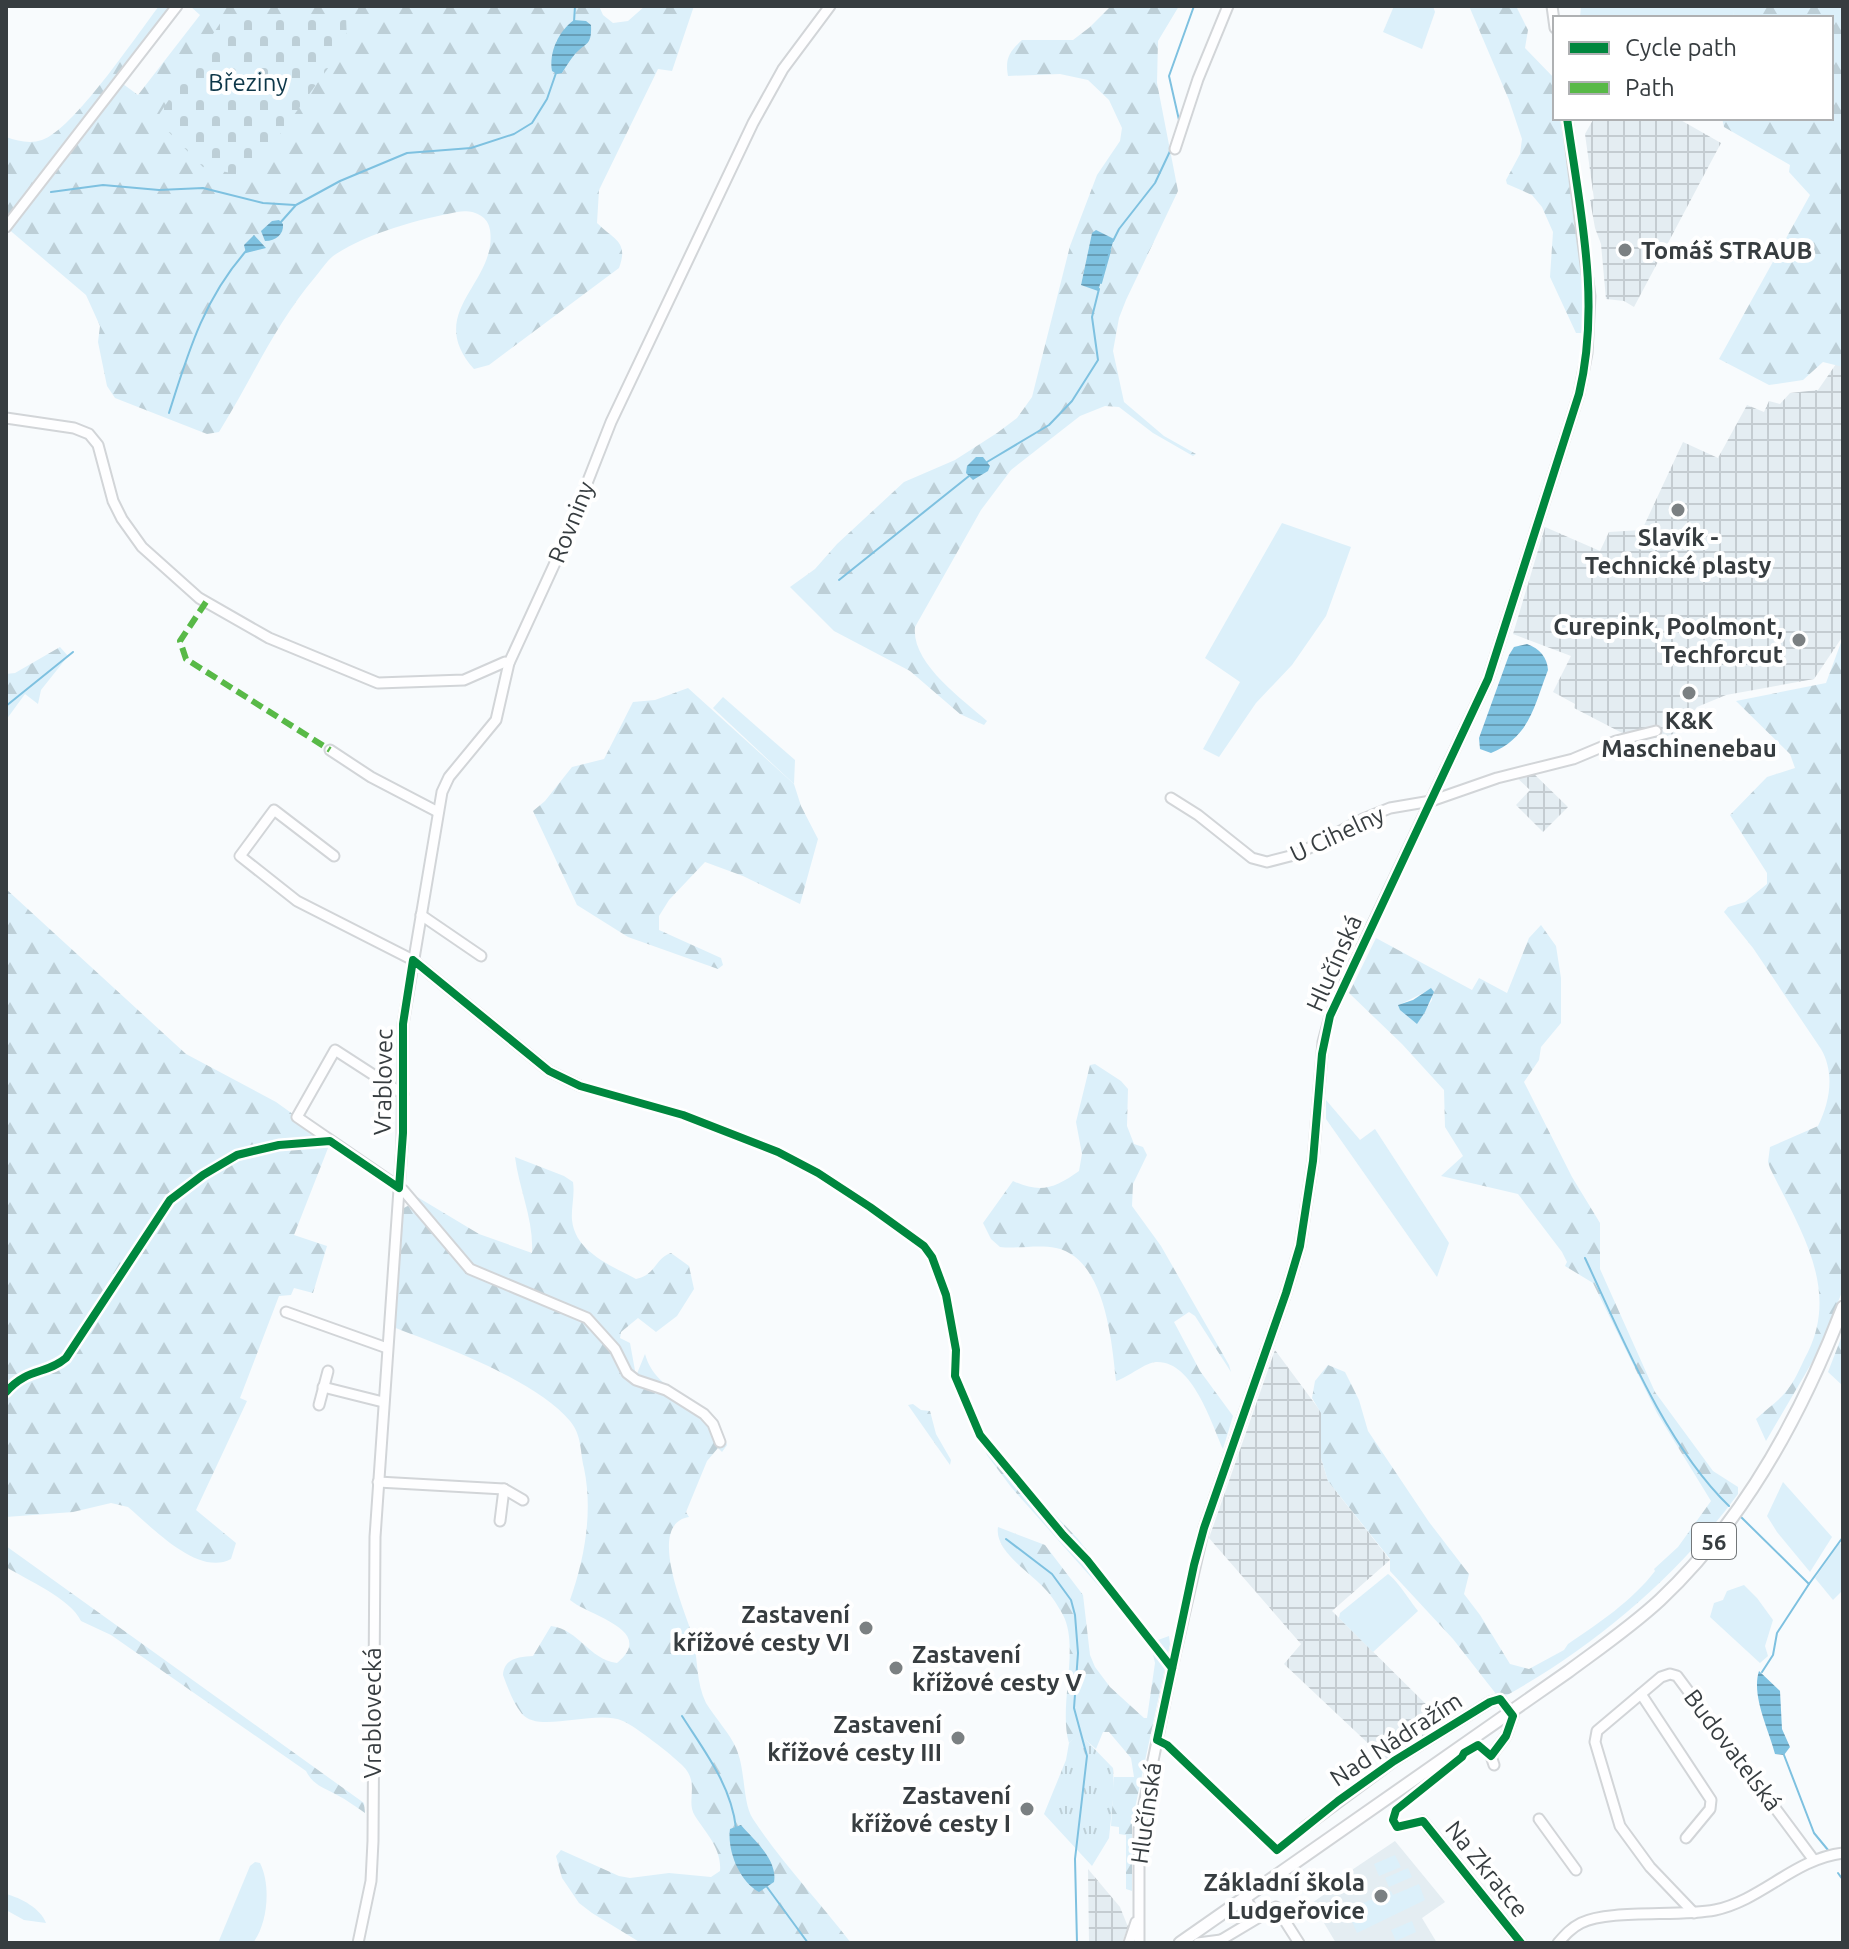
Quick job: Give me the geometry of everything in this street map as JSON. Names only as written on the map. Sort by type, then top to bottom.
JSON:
[{"type":"main road","name":"56","points":[[1180,1943],[1510,1712],[1644,1614],[1681,1579],[1717,1538],[1760,1476],[1815,1372],[1843,1307]]},
{"type":"street","points":[[6,227],[177,6]]},
{"type":"street","name":"Rovniny","points":[[509,663],[554,565],[611,422],[700,232],[772,87],[830,6]]},
{"type":"street","points":[[1175,149],[1198,79],[1228,6]]},
{"type":"street","name":"Hlučínská","points":[[1139,1943],[1138,1849],[1143,1805],[1194,1565],[1300,1246],[1313,1161],[1326,1029],[1491,669],[1579,394],[1590,325],[1588,268],[1567,120]]},
{"type":"street","points":[[6,418],[74,428],[89,434],[98,445],[113,501],[134,537],[148,553],[206,602],[290,648],[373,682],[464,680],[509,663]]},
{"type":"street","name":"Vrablovec","points":[[378,1482],[399,1188],[403,1024],[413,960],[442,792],[449,777],[496,720],[509,663]]},
{"type":"street","name":"U Cihelny","points":[[1171,798],[1198,815],[1252,858],[1267,862],[1298,854],[1377,813],[1431,801],[1656,731]]},
{"type":"street","points":[[330,750],[371,777],[438,812]]},
{"type":"street","points":[[334,856],[274,810],[240,856],[297,901],[413,960],[549,1071],[580,1086]]},
{"type":"street","points":[[421,915],[481,956]]},
{"type":"street","name":"Vrablovec","points":[[403,1094],[335,1050],[297,1117],[399,1188],[470,1269],[587,1318],[615,1349],[627,1373],[636,1380],[666,1390],[704,1414],[713,1424],[720,1442]]},
{"type":"street","points":[[286,1312],[387,1348]]},
{"type":"street","points":[[319,1405],[328,1371]]},
{"type":"street","points":[[323,1387],[383,1402]]},
{"type":"street","points":[[378,1482],[504,1489],[523,1500]]},
{"type":"street","name":"Vrablovecká","points":[[358,1943],[371,1886],[373,1841],[372,1633],[378,1482]]},
{"type":"street","points":[[500,1521],[504,1489]]},
{"type":"street","name":"Budovatelská","points":[[1694,1913],[1650,1867],[1620,1826],[1595,1742],[1597,1731],[1661,1677],[1670,1674],[1677,1676],[1813,1859]]},
{"type":"street","name":"Budovatelská","points":[[1641,1694],[1711,1800],[1708,1813],[1686,1838]]},
{"type":"street","name":"Nad Nádražím","points":[[1305,1827],[1394,1761],[1490,1702],[1500,1699],[1510,1712]]},
{"type":"street","points":[[1493,1760],[1511,1727],[1513,1716],[1510,1712]]},
{"type":"street","points":[[1539,1819],[1574,1868]]},
{"type":"street","name":"Na Zkratce","points":[[1423,1821],[1521,1943]]},
{"type":"street","points":[[1558,1943],[1571,1929],[1590,1919],[1694,1913],[1736,1903],[1813,1859],[1843,1853]]},
{"type":"street","points":[[1245,1897],[1256,1917]]},
{"type":"street","points":[[1198,1943],[1218,1941],[1276,1907],[1299,1943]]},
{"type":"street","points":[[1129,1943],[1138,1915]]},
{"type":"shaded area","points":[[1593,120],[1681,120],[1721,143],[1634,307],[1624,301],[1606,299],[1601,244],[1590,200],[1594,199],[1585,134]]},
{"type":"shaded area","points":[[1843,354],[1843,636],[1814,679],[1726,695],[1697,707],[1679,732],[1661,738],[1626,735],[1574,708],[1575,704],[1553,692],[1571,656],[1513,634],[1545,527],[1600,551],[1609,532],[1642,530],[1683,442],[1718,458],[1747,405],[1764,412],[1769,401],[1780,404],[1790,393],[1818,390]]},
{"type":"shaded area","points":[[1532,772],[1568,807],[1543,832],[1516,805],[1530,790],[1515,776]]},
{"type":"shaded area","points":[[1275,1350],[1321,1412],[1321,1458],[1328,1481],[1390,1560],[1332,1611],[1449,1727],[1390,1764],[1284,1664],[1301,1644],[1209,1538]]},
{"type":"shaded area","name":"Základní škola Ludgeřovice","points":[[1395,1841],[1445,1902],[1422,1918],[1437,1943],[1336,1943],[1312,1903],[1329,1891],[1337,1880]]},
{"type":"shaded area","points":[[1088,1869],[1120,1907],[1128,1927],[1122,1943],[1089,1943]]},
{"type":"green space","points":[[159,6],[177,6],[119,81],[138,95],[200,15],[190,6],[599,6],[603,15],[613,23],[628,21],[645,6],[694,6],[672,71],[658,69],[599,190],[597,223],[621,246],[619,268],[489,365],[474,369],[460,349],[456,331],[459,314],[490,249],[490,230],[486,220],[473,212],[462,211],[379,233],[349,246],[328,261],[288,313],[219,432],[207,434],[115,398],[107,386],[98,342],[100,326],[86,295],[6,227],[6,137],[33,142],[55,133],[87,101]],"holes":[[[574,21],[576,52],[562,73],[556,41]]]},
{"type":"green space","points":[[1111,6],[1179,6],[1158,41],[1157,83],[1178,191],[1126,300],[1113,351],[1124,402],[1164,436],[1196,454],[1193,456],[1153,433],[1119,407],[1105,406],[1080,416],[1011,470],[981,510],[915,627],[916,640],[929,667],[987,721],[984,725],[960,714],[910,671],[834,631],[790,587],[815,569],[837,544],[904,482],[955,460],[997,433],[1017,418],[1032,397],[1070,246],[1097,175],[1120,141],[1122,128],[1109,100],[1088,80],[1060,74],[1008,76],[1007,65],[1011,52],[1022,40],[1073,40]],"holes":[[[1092,233],[1114,239],[1100,285],[1081,284]]]},
{"type":"green space","points":[[1394,6],[1433,6],[1435,12],[1422,49],[1383,32]]},
{"type":"green space","points":[[1469,6],[1516,6],[1528,30],[1525,48],[1553,77],[1553,120],[1560,120],[1585,295],[1582,333],[1576,333],[1550,277],[1553,232],[1542,207],[1532,195],[1507,184],[1506,180],[1520,154],[1522,139]]},
{"type":"green space","points":[[1581,6],[1735,6],[1733,16],[1580,16]]},
{"type":"green space","points":[[1843,6],[1843,367],[1823,362],[1803,380],[1769,385],[1719,359],[1810,195],[1789,172],[1790,165],[1724,127],[1722,120],[1833,120],[1833,16],[1733,16],[1734,7]]},
{"type":"green space","name":"Březiny","points":[[346,17],[347,42],[249,177],[203,167],[156,119],[223,19]]},
{"type":"green space","points":[[1282,523],[1351,547],[1326,616],[1292,665],[1256,703],[1219,757],[1203,749],[1240,682],[1205,658]]},
{"type":"green space","points":[[1843,637],[1843,1289],[1821,1347],[1766,1441],[1756,1419],[1781,1397],[1794,1379],[1817,1328],[1820,1304],[1812,1257],[1770,1168],[1770,1147],[1818,1126],[1826,1107],[1829,1078],[1821,1049],[1753,948],[1724,912],[1728,907],[1745,902],[1767,884],[1767,873],[1730,815],[1767,777],[1795,768],[1790,754],[1736,701],[1826,683]]},
{"type":"green space","points":[[60,647],[68,656],[41,690],[38,704],[25,694],[6,720],[6,674],[15,673]]},
{"type":"green space","points":[[688,688],[794,784],[818,839],[800,904],[743,876],[705,862],[669,900],[659,916],[659,930],[721,958],[723,965],[718,969],[628,937],[577,905],[533,811],[572,767],[604,759],[633,702],[655,700]]},
{"type":"green space","points":[[723,697],[795,760],[794,784],[713,708]]},
{"type":"green space","points":[[6,889],[186,1054],[276,1102],[297,1117],[309,1133],[330,1143],[294,1235],[327,1246],[313,1293],[294,1288],[291,1295],[279,1296],[240,1398],[247,1401],[196,1510],[236,1543],[231,1559],[218,1563],[190,1556],[162,1537],[128,1507],[111,1503],[73,1512],[6,1517]]},
{"type":"green space","points":[[1541,925],[1556,946],[1561,978],[1561,1023],[1541,1047],[1539,1060],[1524,1082],[1572,1177],[1600,1223],[1600,1269],[1655,1392],[1713,1471],[1738,1487],[1738,1494],[1688,1554],[1630,1609],[1567,1658],[1500,1699],[1453,1639],[1390,1571],[1390,1559],[1328,1481],[1321,1458],[1321,1413],[1312,1398],[1315,1381],[1328,1365],[1345,1372],[1359,1400],[1368,1431],[1429,1522],[1469,1574],[1464,1594],[1510,1664],[1529,1669],[1564,1650],[1614,1611],[1678,1547],[1711,1501],[1657,1413],[1593,1283],[1565,1266],[1567,1262],[1562,1252],[1518,1194],[1441,1176],[1463,1156],[1445,1127],[1444,1090],[1349,993],[1376,938],[1472,990],[1479,978],[1507,993],[1529,938]],"holes":[[[1431,989],[1432,1000],[1417,1023],[1399,1005]]]},
{"type":"green space","points":[[1095,1064],[1128,1089],[1127,1126],[1134,1144],[1143,1147],[1147,1155],[1133,1184],[1132,1206],[1161,1246],[1229,1365],[1231,1372],[1195,1316],[1189,1312],[1174,1322],[1200,1371],[1233,1416],[1223,1449],[1206,1409],[1190,1382],[1169,1364],[1147,1364],[1116,1381],[1103,1304],[1085,1268],[1072,1255],[1049,1247],[1000,1247],[991,1239],[983,1223],[1013,1181],[1032,1187],[1048,1187],[1079,1171],[1082,1154],[1076,1122],[1090,1065]]},
{"type":"green space","points":[[1326,1100],[1360,1140],[1375,1129],[1449,1243],[1437,1277],[1326,1119]]},
{"type":"green space","points":[[515,1157],[573,1182],[572,1220],[575,1231],[596,1257],[636,1279],[648,1274],[671,1253],[689,1266],[694,1289],[677,1316],[656,1332],[638,1318],[621,1332],[620,1338],[630,1343],[636,1376],[645,1354],[659,1378],[712,1416],[727,1445],[722,1452],[718,1448],[707,1461],[686,1512],[689,1517],[676,1523],[670,1535],[672,1571],[693,1637],[703,1695],[736,1748],[753,1819],[851,1943],[641,1943],[579,1903],[562,1878],[556,1856],[561,1850],[630,1878],[669,1873],[711,1877],[720,1871],[720,1863],[712,1842],[692,1810],[691,1778],[677,1760],[623,1721],[611,1718],[554,1722],[530,1720],[516,1705],[503,1675],[509,1662],[533,1656],[551,1626],[569,1633],[607,1660],[617,1663],[627,1651],[629,1641],[625,1633],[570,1600],[580,1568],[588,1501],[580,1444],[574,1426],[555,1406],[512,1378],[393,1327],[402,1209],[415,1202],[404,1189],[479,1234],[532,1253],[531,1229]]},
{"type":"green space","points":[[1843,1333],[1843,1386],[1828,1372]]},
{"type":"green space","points":[[953,1349],[961,1382],[997,1454],[1078,1539],[1153,1636],[1158,1640],[1169,1636],[1170,1644],[1132,1822],[1132,1891],[1126,1889],[1126,1835],[1119,1834],[1119,1827],[1111,1826],[1114,1777],[1134,1777],[1131,1758],[1109,1732],[1103,1732],[1096,1749],[1079,1734],[1069,1743],[1066,1728],[1068,1628],[1050,1595],[1007,1553],[998,1536],[998,1527],[1045,1545],[1083,1595],[1090,1655],[1095,1667],[1110,1687],[1144,1718],[1147,1718],[1155,1663],[1152,1650],[987,1455],[952,1380]]},
{"type":"green space","points":[[913,1404],[921,1410],[930,1411],[936,1434],[951,1460],[950,1465],[908,1405]]},
{"type":"green space","points":[[1783,1482],[1832,1537],[1810,1572],[1767,1516]]},
{"type":"green space","points":[[1843,1543],[1843,1590],[1833,1600],[1815,1578],[1839,1544]]},
{"type":"green space","points":[[6,1546],[364,1803],[365,1813],[319,1786],[306,1771],[111,1635],[81,1621],[58,1597],[6,1567]]},
{"type":"green space","points":[[1388,1574],[1418,1611],[1373,1652],[1339,1618],[1340,1613]]},
{"type":"green space","points":[[1744,1585],[1773,1620],[1765,1646],[1768,1656],[1760,1663],[1710,1617],[1714,1603],[1723,1600],[1727,1591]]},
{"type":"green space","points":[[1079,1733],[1113,1768],[1109,1838],[1092,1866],[1044,1814],[1066,1760],[1069,1743]]},
{"type":"green space","points":[[1395,1855],[1401,1867],[1379,1876],[1374,1864]]},
{"type":"green space","points":[[260,1863],[267,1893],[265,1915],[258,1935],[253,1943],[218,1943],[250,1866]]},
{"type":"green space","points":[[1408,1868],[1412,1877],[1389,1887],[1385,1878]]},
{"type":"green space","points":[[1419,1884],[1425,1900],[1357,1933],[1347,1910],[1391,1891],[1393,1895]]},
{"type":"green space","points":[[6,1894],[29,1904],[46,1923],[24,1920],[6,1910]]},
{"type":"green space","points":[[1412,1921],[1416,1932],[1396,1941],[1391,1930]]},
{"type":"water","points":[[574,20],[586,21],[591,25],[590,37],[562,73],[557,74],[552,71],[553,50],[563,30]]},
{"type":"water","points":[[279,220],[283,224],[281,234],[265,241],[261,231],[272,221]]},
{"type":"water","points":[[1096,230],[1114,239],[1098,291],[1081,285],[1092,233]]},
{"type":"water","points":[[254,235],[266,248],[246,253],[244,245]]},
{"type":"water","points":[[976,457],[983,457],[990,466],[988,471],[973,480],[966,473],[967,466]]},
{"type":"water","points":[[1527,644],[1542,654],[1548,670],[1534,708],[1522,729],[1504,746],[1491,753],[1480,749],[1479,738],[1509,655],[1514,647]]},
{"type":"water","points":[[1431,988],[1434,992],[1417,1024],[1398,1005],[1413,1000]]},
{"type":"water","points":[[1759,1671],[1780,1691],[1782,1729],[1790,1747],[1784,1755],[1775,1754],[1762,1713],[1757,1691]]},
{"type":"water","points":[[741,1825],[764,1851],[772,1866],[774,1882],[759,1892],[740,1873],[733,1855],[730,1829]]},
{"type":"waterway","points":[[574,22],[575,6]]},
{"type":"waterway","points":[[1179,120],[1169,76],[1194,6]]},
{"type":"waterway","points":[[280,223],[296,205],[340,181],[407,153],[471,148],[514,134],[532,123],[547,99],[556,73]]},
{"type":"waterway","points":[[1113,241],[1155,183],[1171,149]]},
{"type":"waterway","points":[[51,192],[103,185],[159,190],[203,188],[263,203],[295,205]]},
{"type":"waterway","points":[[169,413],[208,307],[247,250]]},
{"type":"waterway","points":[[1101,283],[1110,251]]},
{"type":"waterway","points":[[987,462],[1049,425],[1072,401],[1098,360],[1092,317],[1099,289]]},
{"type":"waterway","points":[[839,580],[969,476]]},
{"type":"waterway","points":[[6,706],[73,652]]},
{"type":"waterway","points":[[1585,1258],[1665,1421],[1706,1481],[1729,1506]]},
{"type":"waterway","points":[[1741,1517],[1809,1584]]},
{"type":"waterway","points":[[1762,1672],[1773,1655],[1777,1633],[1843,1537]]},
{"type":"waterway","points":[[1006,1539],[1052,1574],[1071,1600],[1075,1615],[1078,1653],[1074,1708],[1087,1756],[1075,1859],[1077,1943]]},
{"type":"waterway","points":[[682,1716],[723,1783],[736,1828]]},
{"type":"waterway","points":[[1784,1755],[1814,1833],[1828,1850]]},
{"type":"waterway","points":[[1838,1873],[1843,1880]]},
{"type":"waterway","points":[[767,1887],[808,1943]]},
{"type":"marked path","points":[[206,602],[180,641],[186,659],[330,750]]},
{"type":"cycle path","points":[[1521,1943],[1423,1821],[1397,1827],[1393,1820],[1396,1810],[1464,1753],[1478,1745],[1491,1756],[1506,1736],[1513,1716],[1500,1699],[1490,1702],[1394,1761],[1277,1850],[1167,1745],[1157,1740],[1204,1528],[1300,1246],[1313,1161],[1322,1054],[1330,1016],[1488,679],[1579,394],[1585,360],[1588,290],[1567,120]]},
{"type":"cycle path","points":[[6,1392],[29,1375],[66,1358],[170,1200],[237,1155],[279,1145],[330,1141],[399,1188],[403,1133],[403,1024],[413,960],[549,1071],[580,1086],[683,1115],[778,1152],[818,1173],[924,1246],[932,1257],[946,1295],[956,1350],[955,1376],[980,1435],[1087,1560],[1172,1668]]},
{"type":"place","name":"Tomáš STRAUB","points":[[1625,250]]},
{"type":"place","name":"Slavík - Technické plasty","points":[[1678,510]]},
{"type":"place","name":"Curepink, Poolmont, Techforcut","points":[[1799,640]]},
{"type":"place","name":"K&K Maschinenebau","points":[[1689,693]]},
{"type":"place","name":"Zastavení křížové cesty VI","points":[[866,1628]]},
{"type":"place","name":"Zastavení křížové cesty V","points":[[896,1668]]},
{"type":"place","name":"Zastavení křížové cesty III","points":[[958,1738]]},
{"type":"place","name":"Zastavení křížové cesty I","points":[[1027,1809]]},
{"type":"place","name":"Základní škola Ludgeřovice","points":[[1381,1896]]}]
